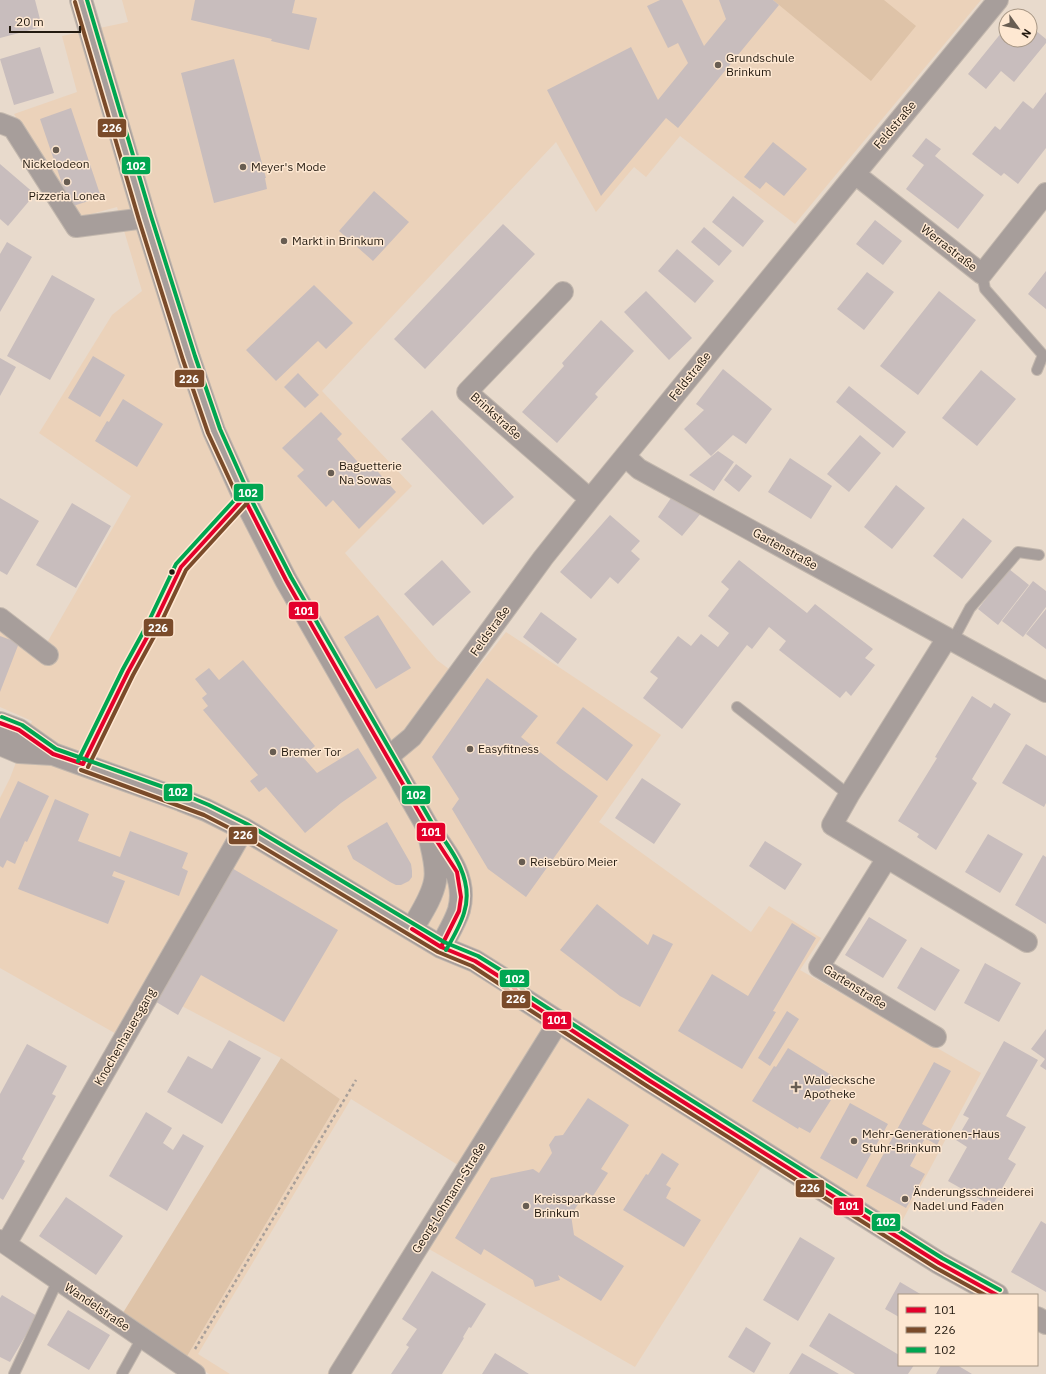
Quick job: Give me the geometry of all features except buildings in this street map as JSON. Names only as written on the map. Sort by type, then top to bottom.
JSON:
[{"type":"street","points":[[82,0],[145,218],[189,358],[214,431],[244,498],[286,580],[427,826],[457,872],[461,897],[459,910],[441,947]]},
{"type":"street","name":"Feldstraße","points":[[388,757],[412,736],[543,558],[998,0]]},
{"type":"street","points":[[0,123],[13,128],[76,227],[145,218]]},
{"type":"street","name":"Werrastraße","points":[[855,174],[982,274],[1046,193]]},
{"type":"street","name":"Brinkstraße","points":[[563,292],[467,392],[590,499]]},
{"type":"street","name":"Gartenstraße","points":[[625,456],[639,470],[1046,692]]},
{"type":"street","points":[[0,618],[48,655]]},
{"type":"street","points":[[950,639],[849,795],[832,825],[1027,942]]},
{"type":"street","points":[[0,723],[19,730],[53,754]]},
{"type":"street","points":[[0,744],[19,752],[53,754],[83,764],[187,802],[244,829],[441,947],[475,961],[511,984],[522,998],[656,1085],[939,1263],[995,1294]]},
{"type":"street","points":[[412,929],[431,894],[435,881],[433,851],[427,826]]},
{"type":"street","name":"Knochenhauersgang","points":[[3,1242],[183,937],[244,829]]},
{"type":"street","name":"Gartenstraße","points":[[887,858],[819,967],[936,1038]]},
{"type":"street","name":"Georg-Lohmann-Straße","points":[[339,1374],[559,1022]]},
{"type":"street","name":"Wandelstraße","points":[[3,1242],[190,1370]]},
{"type":"lane","points":[[982,274],[985,290],[1043,355],[1037,370]]},
{"type":"lane","points":[[83,764],[181,567],[244,498]]},
{"type":"lane","points":[[950,639],[970,608],[1018,552],[1039,555]]},
{"type":"lane","points":[[736,707],[849,795]]},
{"type":"lane","points":[[14,1374],[58,1280]]},
{"type":"lane","points":[[122,1374],[142,1338]]},
{"type":"path","points":[[190,1370],[356,1080]]},
{"type":"shaded area","points":[[122,0],[981,0],[795,224],[680,136],[646,177],[634,167],[596,212],[556,142],[322,391],[412,486],[345,553],[437,660],[466,682],[506,632],[661,735],[599,822],[751,932],[769,906],[821,938],[800,970],[981,1073],[900,1225],[775,1146],[635,1367],[422,1245],[340,1374],[327,1374],[458,1165],[351,1099],[198,1354],[230,1374],[209,1374],[186,1358],[340,1099],[281,1058],[155,992],[127,1040],[0,968],[0,798],[10,778],[32,721],[0,707],[0,626],[40,655],[131,496],[39,433],[112,315],[142,291],[117,207],[73,219],[14,114],[77,92],[62,36],[128,22]]},
{"type":"shaded area","points":[[773,0],[884,0],[916,26],[871,81]]},
{"type":"shaded area","points":[[281,1058],[340,1099],[186,1358],[121,1316]]},
{"type":"transit line","name":"102","points":[[87,0],[151,216],[195,356],[220,429],[252,501],[291,577],[432,823],[447,843],[464,876],[467,900],[464,913],[446,950]]},
{"type":"transit line","name":"226","points":[[75,2],[139,220],[183,360],[208,433],[239,500]]},
{"type":"transit line","name":"102","points":[[78,761],[176,564],[240,494]]},
{"type":"transit line","name":"101","points":[[244,498],[286,580],[344,682],[427,826],[457,872],[461,897],[459,911],[441,947]]},
{"type":"transit line","name":"101","points":[[83,764],[181,567],[244,498]]},
{"type":"transit line","name":"226","points":[[88,767],[186,570],[248,502]]},
{"type":"transit line","name":"102","points":[[2,717],[22,725],[56,749],[183,794],[247,824],[444,942],[478,956],[515,979],[526,994],[653,1076],[942,1258],[1000,1290]]},
{"type":"transit line","name":"101","points":[[0,723],[19,730],[53,754],[83,764]]},
{"type":"transit line","name":"226","points":[[81,770],[204,815],[241,834],[438,952],[472,966],[507,989],[519,1003],[647,1086],[936,1268],[983,1294]]},
{"type":"transit line","name":"101","points":[[412,929],[441,947],[475,961],[511,984],[522,998],[650,1081],[939,1263],[995,1294]]},
{"type":"place","name":"Grundschule Brinkum","points":[[718,65]]},
{"type":"place","name":"Nickelodeon","points":[[56,150]]},
{"type":"place","name":"Meyer's Mode","points":[[243,167]]},
{"type":"place","name":"Pizzeria Lonea","points":[[67,182]]},
{"type":"place","name":"Markt in Brinkum","points":[[284,241]]},
{"type":"place","name":"Baguetterie Na Sowas","points":[[331,473]]},
{"type":"place","name":"Easyfitness","points":[[470,749]]},
{"type":"place","name":"Bremer Tor","points":[[273,752]]},
{"type":"place","name":"Reisebüro Meier","points":[[522,862]]},
{"type":"place","name":"Waldecksche Apotheke","points":[[796,1087]]},
{"type":"place","name":"Mehr-Generationen-Haus Stuhr-Brinkum","points":[[854,1141]]},
{"type":"place","name":"Änderungsschneiderei Nadel und Faden","points":[[905,1199]]},
{"type":"place","name":"Kreissparkasse Brinkum","points":[[526,1206]]}]
